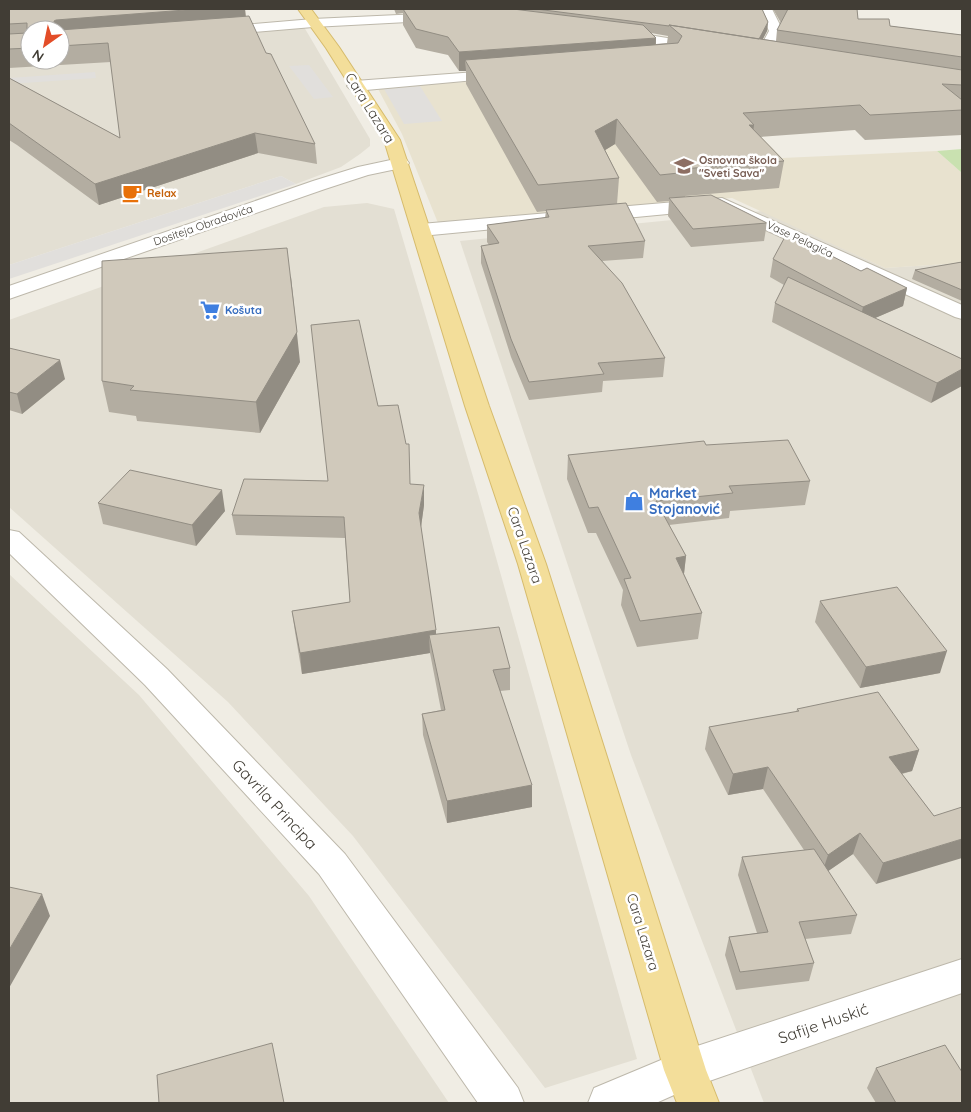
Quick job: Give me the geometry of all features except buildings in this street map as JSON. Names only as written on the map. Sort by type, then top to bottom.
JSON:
[{"type":"main road","name":"Cara Lazara","points":[[304,9],[332,47],[355,86],[392,140],[477,406],[536,574],[691,1086]]},
{"type":"street","points":[[766,9],[776,31],[757,57],[780,60]]},
{"type":"street","points":[[207,32],[313,23],[452,17]]},
{"type":"street","points":[[600,31],[714,49]]},
{"type":"street","points":[[646,38],[665,56]]},
{"type":"street","points":[[355,86],[516,73]]},
{"type":"street","name":"Dositeja Obradovića","points":[[9,294],[319,185],[364,171],[400,163]]},
{"type":"street","name":"Vase Pelagića","points":[[420,230],[722,203],[962,313]]},
{"type":"street","name":"Gavrila Principa","points":[[9,538],[156,677],[332,864],[503,1103]]},
{"type":"street","name":"Safije Huskić","points":[[609,1103],[691,1086],[962,976]]},
{"type":"shaded area","points":[[304,27],[370,139],[370,146],[341,167],[296,184],[281,176],[9,265],[9,50],[20,55],[20,70],[70,70],[70,45]]},
{"type":"shaded area","points":[[309,65],[333,97],[314,99],[289,66]]},
{"type":"shaded area","name":"Osnovna škola \"Sveti Sava\"","points":[[694,69],[782,158],[937,151],[962,173],[962,263],[885,268],[732,198],[438,223],[402,134],[377,87]]},
{"type":"shaded area","points":[[95,72],[96,78],[9,84],[9,78]]},
{"type":"shaded area","points":[[420,86],[442,121],[404,124],[384,89]]},
{"type":"shaded area","points":[[281,176],[296,184],[9,279],[9,265]]},
{"type":"shaded area","points":[[367,203],[394,209],[479,497],[637,1059],[545,1088],[353,836],[228,702],[9,507],[9,320],[324,207]]},
{"type":"shaded area","points":[[763,211],[885,268],[962,263],[962,1103],[764,1103],[631,755],[460,241]]},
{"type":"shaded area","points":[[9,574],[139,695],[309,896],[449,1103],[9,1103]]},
{"type":"green space","points":[[962,149],[962,173],[937,151]]},
{"type":"place","name":"Osnovna škola \"Sveti Sava\"","points":[[684,166]]},
{"type":"place","name":"Relax","points":[[132,193]]},
{"type":"place","name":"Košuta","points":[[210,310]]},
{"type":"place","name":"Market Stojanović","points":[[634,501]]}]
